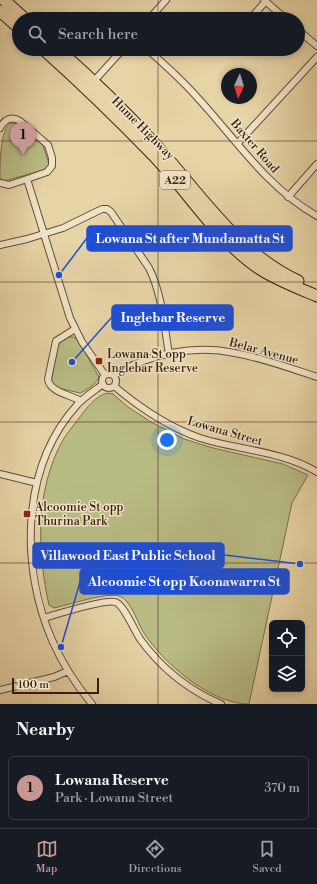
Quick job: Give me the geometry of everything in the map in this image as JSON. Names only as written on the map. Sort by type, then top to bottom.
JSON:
[{"type":"highway","points":[[4,0],[17,12]]},
{"type":"highway","points":[[0,11],[12,22]]},
{"type":"highway","name":"Hume Highway","points":[[51,56],[155,157],[221,234],[243,256],[260,269],[280,280],[317,296]]},
{"type":"highway","name":"Hume Highway","points":[[66,56],[94,81],[154,142],[236,237],[265,262],[290,277],[317,289]]},
{"type":"street","points":[[155,12],[166,0]]},
{"type":"street","points":[[256,12],[265,1],[278,12]]},
{"type":"street","points":[[305,36],[317,46]]},
{"type":"street","points":[[94,81],[116,56]]},
{"type":"street","name":"Baxter Road","points":[[155,56],[195,94],[265,175],[288,197],[305,210],[317,216]]},
{"type":"street","points":[[238,143],[317,57]]},
{"type":"street","points":[[0,128],[5,120],[15,118],[48,145],[52,158],[52,166],[50,170],[43,174],[9,185],[0,183]]},
{"type":"street","points":[[288,197],[317,164]]},
{"type":"street","points":[[28,179],[43,234],[75,329],[88,352],[105,375]]},
{"type":"street","points":[[0,245],[27,239],[62,228],[102,209],[107,209],[111,212],[149,268],[159,300],[169,354]]},
{"type":"street","points":[[75,329],[56,341],[48,383],[52,389],[75,397],[81,401]]},
{"type":"street","name":"Belar Avenue","points":[[114,376],[130,366],[142,361],[169,354],[200,350],[233,352],[317,377]]},
{"type":"street","points":[[109,373],[114,376],[116,381],[114,386],[108,388],[103,384],[102,379],[105,375],[109,373]]},
{"type":"street","points":[[92,704],[68,671],[52,639],[44,618],[33,572],[32,512],[37,483],[45,455],[53,440],[69,415],[81,401],[103,384]]},
{"type":"street","name":"Lowana Street","points":[[114,386],[150,414],[183,431],[211,440],[290,460],[317,472]]},
{"type":"street","points":[[0,474],[37,483]]},
{"type":"street","points":[[44,618],[104,602],[118,602],[122,606],[141,640],[160,663],[196,692],[221,704]]},
{"type":"street","points":[[0,690],[54,677],[68,671]]},
{"type":"green space","points":[[11,123],[18,124],[43,145],[49,164],[44,170],[4,181],[0,178],[1,148],[7,127]]},
{"type":"green space","points":[[68,337],[73,337],[78,340],[99,377],[96,382],[80,393],[60,388],[51,381],[58,345],[62,340]]},
{"type":"green space","points":[[108,393],[113,394],[128,407],[151,422],[184,439],[213,448],[283,464],[308,475],[292,503],[249,704],[234,702],[204,690],[176,669],[153,645],[144,633],[127,602],[119,596],[114,595],[97,597],[54,608],[49,605],[42,563],[41,542],[43,500],[47,479],[54,459],[66,435],[99,396]]},
{"type":"place","name":"Lowana Reserve","points":[[23,155]]},
{"type":"place","name":"Lowana St after Mundamatta St","points":[[59,275]]},
{"type":"place","name":"Lowana St opp Inglebar Reserve","points":[[99,361]]},
{"type":"place","name":"Inglebar Reserve","points":[[72,362]]},
{"type":"place","name":"Alcoomie St opp Thurina Park","points":[[27,514]]},
{"type":"place","name":"Villawood East Public School","points":[[300,564]]},
{"type":"place","name":"Alcoomie St opp Koonawarra St","points":[[61,647]]}]
